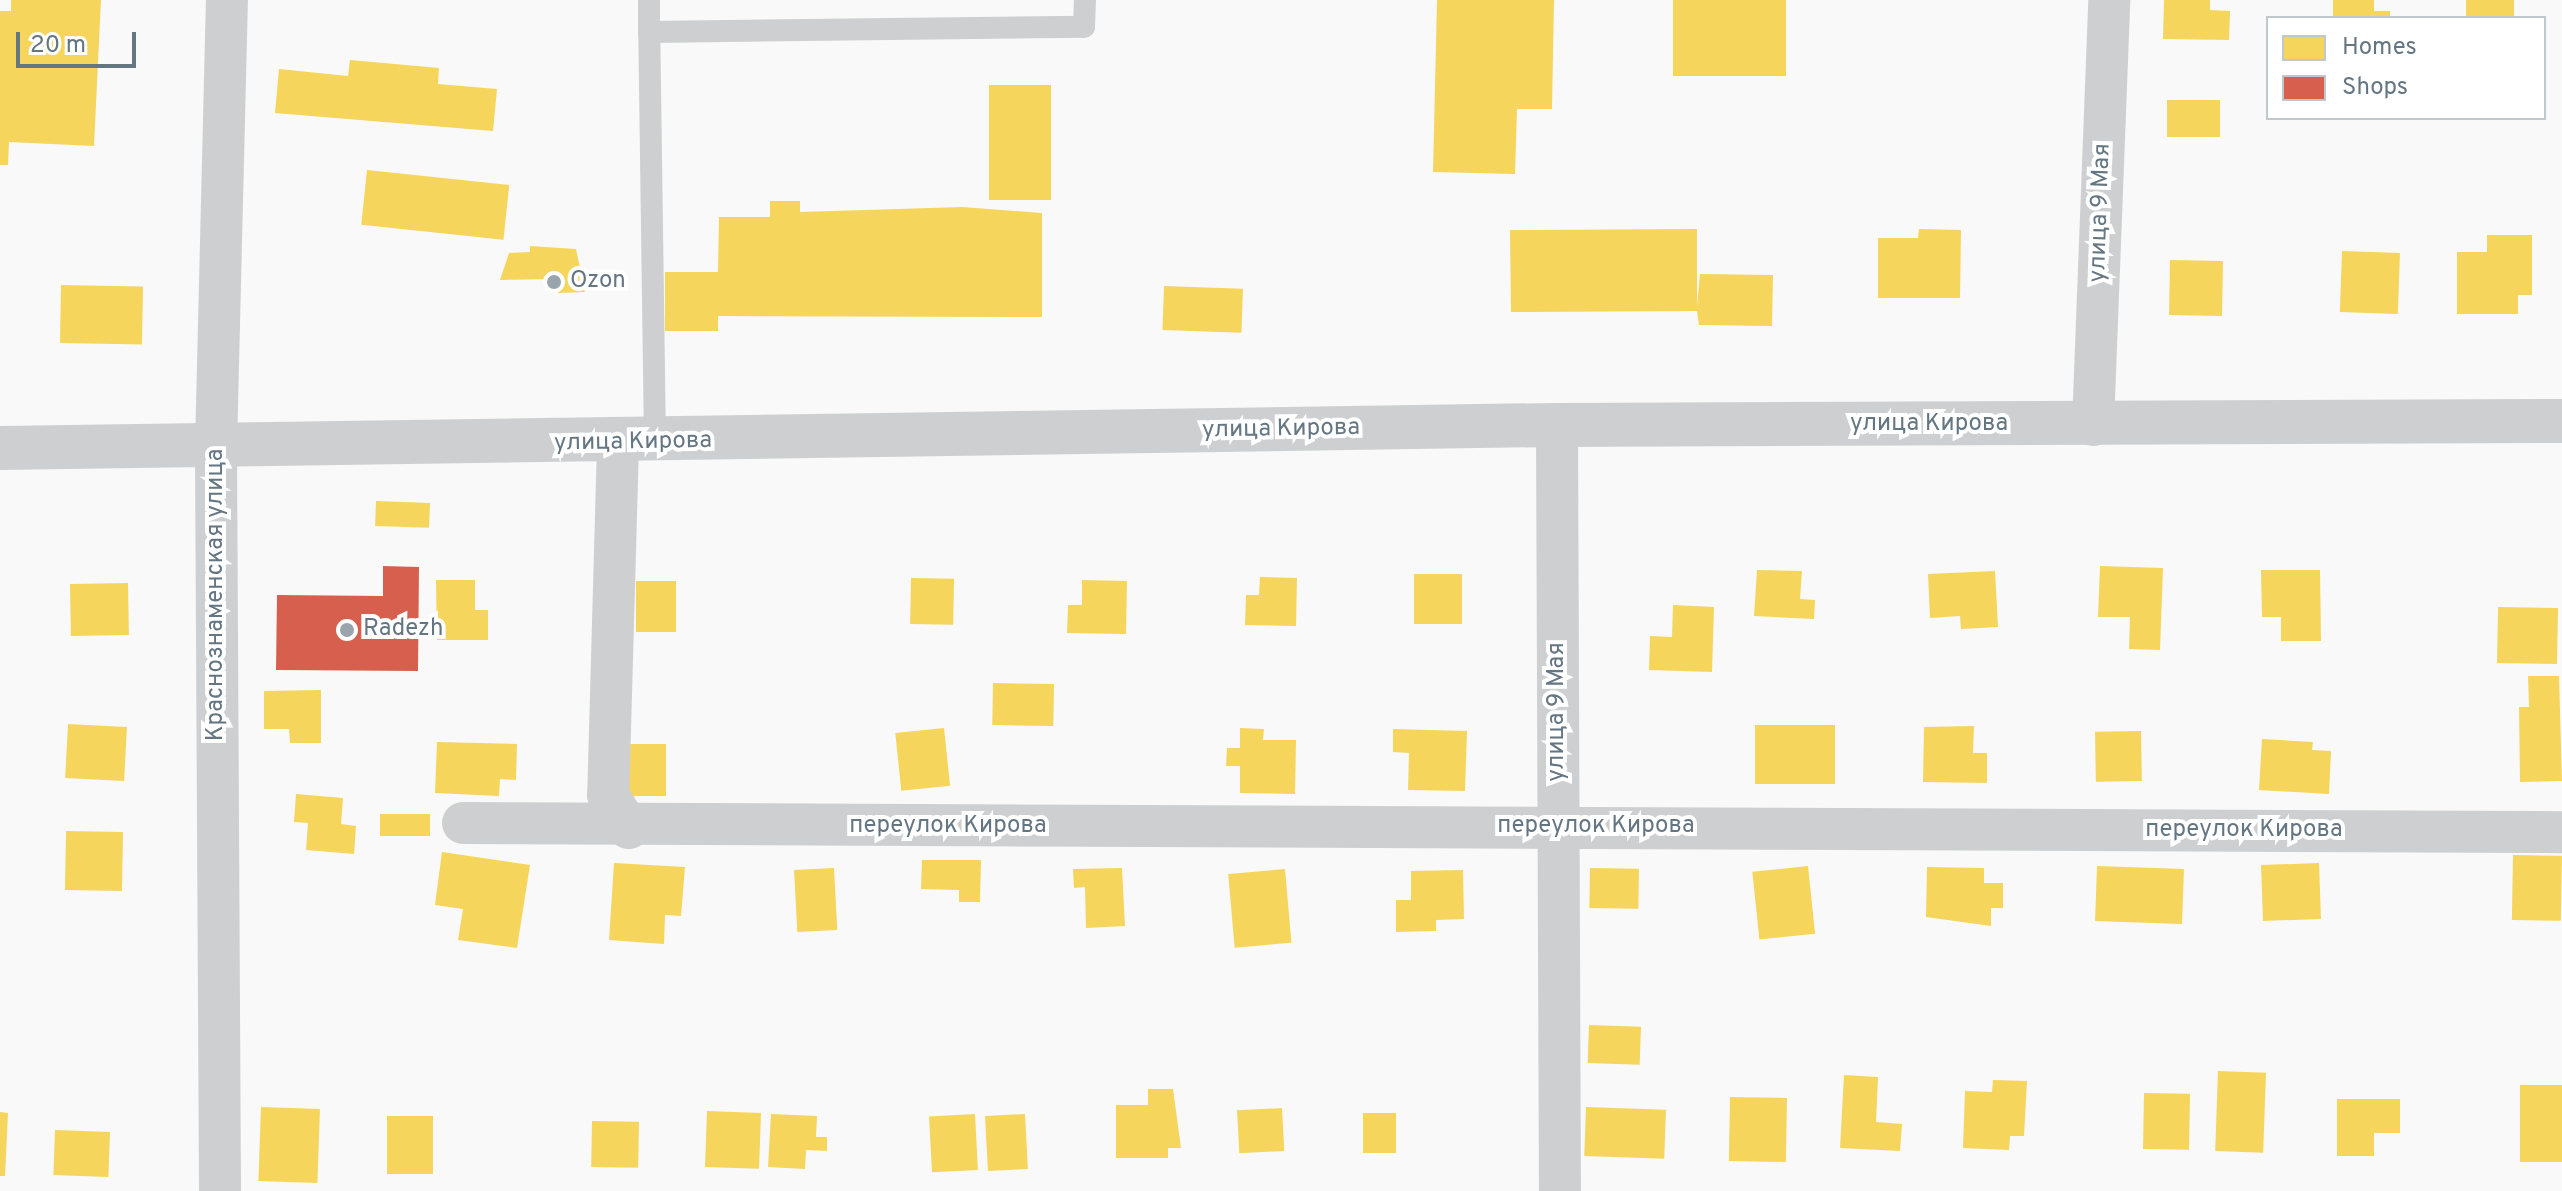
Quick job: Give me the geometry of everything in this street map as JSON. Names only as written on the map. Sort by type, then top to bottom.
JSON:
[{"type":"street","name":"Краснознаменская улица","points":[[220,1191],[216,447],[227,0]]},
{"type":"street","name":"улица 9 Мая","points":[[2093,425],[2109,0]]},
{"type":"street","name":"улица Кирова","points":[[0,448],[636,444],[1557,425],[2562,421]]},
{"type":"street","name":"улица 9 Мая","points":[[1557,425],[1560,1191]]},
{"type":"street","points":[[629,828],[608,795],[636,444]]},
{"type":"street","name":"переулок Кирова","points":[[463,823],[629,828],[1559,826],[2562,832]]},
{"type":"lane","points":[[636,444],[649,0]]},
{"type":"lane","points":[[649,32],[1084,27],[1085,0]]},
{"type":"building: Homes","points":[[11,0],[101,0],[94,146],[9,142],[8,165],[0,165],[0,11],[11,11]]},
{"type":"building: Homes","points":[[1437,0],[1554,0],[1552,109],[1517,109],[1515,174],[1433,172]]},
{"type":"building: Homes","points":[[1673,0],[1786,0],[1786,76],[1673,76]]},
{"type":"building: Homes","points":[[2164,0],[2210,0],[2210,10],[2230,11],[2229,40],[2163,39]]},
{"type":"building: Homes","points":[[2333,0],[2374,0],[2374,11],[2390,11],[2390,16],[2333,16]]},
{"type":"building: Homes","points":[[2466,0],[2514,0],[2514,16],[2466,16]]},
{"type":"building: Homes","points":[[350,60],[439,68],[438,84],[497,89],[493,131],[275,113],[279,69],[348,76]]},
{"type":"building: Homes","points":[[989,85],[1051,85],[1051,200],[989,200]]},
{"type":"building: Homes","points":[[2167,100],[2220,100],[2220,137],[2167,137]]},
{"type":"building: Homes","points":[[367,170],[509,185],[503,240],[361,225]]},
{"type":"building: Homes","points":[[770,201],[800,201],[800,212],[962,207],[1042,213],[1042,317],[718,316],[718,331],[665,331],[665,272],[718,272],[719,217],[770,217]]},
{"type":"building: Homes","points":[[1697,229],[1697,306],[1700,274],[1773,275],[1772,326],[1699,325],[1697,311],[1511,312],[1510,230]]},
{"type":"building: Homes","points":[[1919,229],[1961,230],[1960,298],[1878,298],[1878,238],[1918,238]]},
{"type":"building: Homes","points":[[2487,235],[2532,235],[2532,295],[2518,295],[2518,314],[2457,314],[2457,252],[2487,252]]},
{"type":"building: Homes","points":[[530,246],[576,249],[585,292],[558,293],[558,279],[500,280],[509,253],[530,252]]},
{"type":"building: Homes","points":[[2342,251],[2400,253],[2398,314],[2340,312]]},
{"type":"building: Homes","points":[[2170,260],[2223,261],[2222,316],[2169,315]]},
{"type":"building: Homes","points":[[61,285],[143,286],[142,344],[60,343]]},
{"type":"building: Homes","points":[[1164,286],[1243,289],[1241,333],[1162,330]]},
{"type":"building: Homes","points":[[376,501],[430,503],[429,528],[375,526]]},
{"type":"building: Homes","points":[[2100,566],[2163,568],[2160,650],[2129,649],[2130,617],[2098,617]]},
{"type":"building: Homes","points":[[1757,570],[1802,571],[1800,599],[1815,600],[1814,619],[1754,616]]},
{"type":"building: Homes","points":[[2261,570],[2320,570],[2321,641],[2281,641],[2281,617],[2262,617]]},
{"type":"building: Homes","points":[[1995,571],[1998,627],[1961,629],[1960,616],[1930,618],[1928,574]]},
{"type":"building: Homes","points":[[1414,574],[1462,574],[1462,624],[1414,624]]},
{"type":"building: Homes","points":[[1260,577],[1297,578],[1296,626],[1245,625],[1246,595],[1259,595]]},
{"type":"building: Homes","points":[[911,578],[954,579],[953,625],[910,624]]},
{"type":"building: Homes","points":[[436,580],[475,580],[475,610],[488,610],[488,640],[437,640]]},
{"type":"building: Homes","points":[[1082,580],[1127,581],[1126,634],[1067,633],[1068,605],[1082,605]]},
{"type":"building: Homes","points":[[636,581],[676,581],[676,632],[636,632]]},
{"type":"building: Homes","points":[[128,583],[129,635],[71,636],[70,584]]},
{"type":"building: Homes","points":[[1673,605],[1714,607],[1712,672],[1649,670],[1650,636],[1672,637]]},
{"type":"building: Homes","points":[[2498,607],[2558,608],[2557,664],[2497,663]]},
{"type":"building: Homes","points":[[2528,676],[2559,676],[2562,781],[2520,782],[2519,707],[2529,707]]},
{"type":"building: Homes","points":[[993,683],[1054,684],[1053,726],[992,725]]},
{"type":"building: Homes","points":[[321,690],[321,743],[290,743],[289,729],[264,729],[264,691]]},
{"type":"building: Homes","points":[[68,724],[127,727],[124,781],[65,778]]},
{"type":"building: Homes","points":[[1755,725],[1835,725],[1835,784],[1755,784]]},
{"type":"building: Homes","points":[[1974,726],[1973,753],[1987,753],[1987,783],[1923,782],[1924,727]]},
{"type":"building: Homes","points":[[944,728],[950,786],[901,791],[895,733]]},
{"type":"building: Homes","points":[[1240,728],[1264,729],[1263,740],[1296,740],[1295,794],[1240,793],[1240,766],[1226,766],[1227,748],[1240,748]]},
{"type":"building: Homes","points":[[1393,729],[1467,731],[1465,791],[1408,790],[1409,753],[1393,752]]},
{"type":"building: Homes","points":[[2141,731],[2142,781],[2096,782],[2095,732]]},
{"type":"building: Homes","points":[[2262,739],[2313,742],[2312,750],[2331,751],[2329,794],[2259,790]]},
{"type":"building: Homes","points":[[437,742],[517,744],[516,780],[500,779],[499,796],[435,793]]},
{"type":"building: Homes","points":[[624,744],[666,744],[666,796],[624,796]]},
{"type":"building: Homes","points":[[296,794],[343,798],[341,824],[356,826],[354,854],[306,850],[308,823],[294,822]]},
{"type":"building: Homes","points":[[380,814],[430,814],[430,836],[380,836]]},
{"type":"building: Homes","points":[[66,831],[123,832],[122,891],[65,890]]},
{"type":"building: Homes","points":[[442,852],[530,865],[517,948],[458,940],[463,909],[435,905]]},
{"type":"building: Homes","points":[[2513,855],[2562,856],[2561,921],[2512,920]]},
{"type":"building: Homes","points":[[922,860],[981,860],[980,902],[959,902],[959,890],[921,889]]},
{"type":"building: Homes","points":[[614,863],[685,867],[681,916],[665,915],[664,944],[609,940]]},
{"type":"building: Homes","points":[[2319,863],[2321,919],[2263,921],[2261,865]]},
{"type":"building: Homes","points":[[1808,866],[1815,934],[1759,939],[1752,872]]},
{"type":"building: Homes","points":[[2097,866],[2184,869],[2182,924],[2095,921]]},
{"type":"building: Homes","points":[[1927,867],[1984,868],[1984,883],[2003,883],[2003,908],[1991,908],[1991,926],[1926,917]]},
{"type":"building: Homes","points":[[834,868],[837,930],[797,932],[794,870]]},
{"type":"building: Homes","points":[[1122,868],[1125,926],[1086,928],[1085,887],[1074,888],[1073,869]]},
{"type":"building: Homes","points":[[1590,868],[1639,869],[1638,909],[1589,908]]},
{"type":"building: Homes","points":[[1285,869],[1291,943],[1235,948],[1228,874]]},
{"type":"building: Homes","points":[[1463,870],[1464,919],[1436,920],[1436,931],[1396,932],[1396,900],[1411,900],[1411,871]]},
{"type":"building: Homes","points":[[1589,1025],[1641,1027],[1640,1065],[1588,1063]]},
{"type":"building: Homes","points":[[2218,1071],[2266,1073],[2263,1153],[2215,1151]]},
{"type":"building: Homes","points":[[1844,1075],[1878,1077],[1876,1122],[1902,1124],[1900,1151],[1840,1148]]},
{"type":"building: Homes","points":[[1993,1080],[2027,1081],[2024,1136],[2010,1136],[2009,1150],[1963,1148],[1965,1091],[1992,1092]]},
{"type":"building: Homes","points":[[2520,1085],[2562,1085],[2562,1162],[2520,1162]]},
{"type":"building: Homes","points":[[1148,1089],[1173,1089],[1181,1148],[1168,1148],[1168,1158],[1116,1158],[1116,1105],[1148,1105]]},
{"type":"building: Homes","points":[[2144,1093],[2190,1094],[2189,1150],[2143,1149]]},
{"type":"building: Homes","points":[[1730,1097],[1787,1098],[1786,1162],[1729,1161]]},
{"type":"building: Homes","points":[[2337,1099],[2400,1099],[2400,1133],[2374,1133],[2374,1156],[2337,1156]]},
{"type":"building: Homes","points":[[261,1107],[320,1109],[317,1183],[258,1181]]},
{"type":"building: Homes","points":[[1586,1107],[1666,1110],[1664,1159],[1584,1156]]},
{"type":"building: Homes","points":[[1282,1108],[1284,1151],[1239,1153],[1237,1110]]},
{"type":"building: Homes","points":[[707,1111],[761,1113],[759,1169],[705,1167]]},
{"type":"building: Homes","points":[[0,1112],[8,1113],[5,1176],[0,1176]]},
{"type":"building: Homes","points":[[1363,1113],[1396,1113],[1396,1153],[1363,1153]]},
{"type":"building: Homes","points":[[771,1114],[817,1116],[816,1137],[827,1137],[827,1151],[806,1150],[805,1169],[768,1167]]},
{"type":"building: Homes","points":[[975,1114],[978,1170],[932,1172],[929,1116]]},
{"type":"building: Homes","points":[[1025,1114],[1028,1169],[988,1171],[985,1116]]},
{"type":"building: Homes","points":[[387,1116],[433,1116],[433,1174],[387,1174]]},
{"type":"building: Homes","points":[[592,1121],[639,1122],[638,1168],[591,1167]]},
{"type":"building: Homes","points":[[55,1130],[110,1132],[108,1177],[53,1175]]},
{"type":"building: Shops","points":[[383,566],[419,567],[418,671],[276,670],[277,595],[383,596]]},
{"type":"place","name":"Ozon","points":[[554,282]]},
{"type":"place","name":"Radezh","points":[[347,630]]}]
